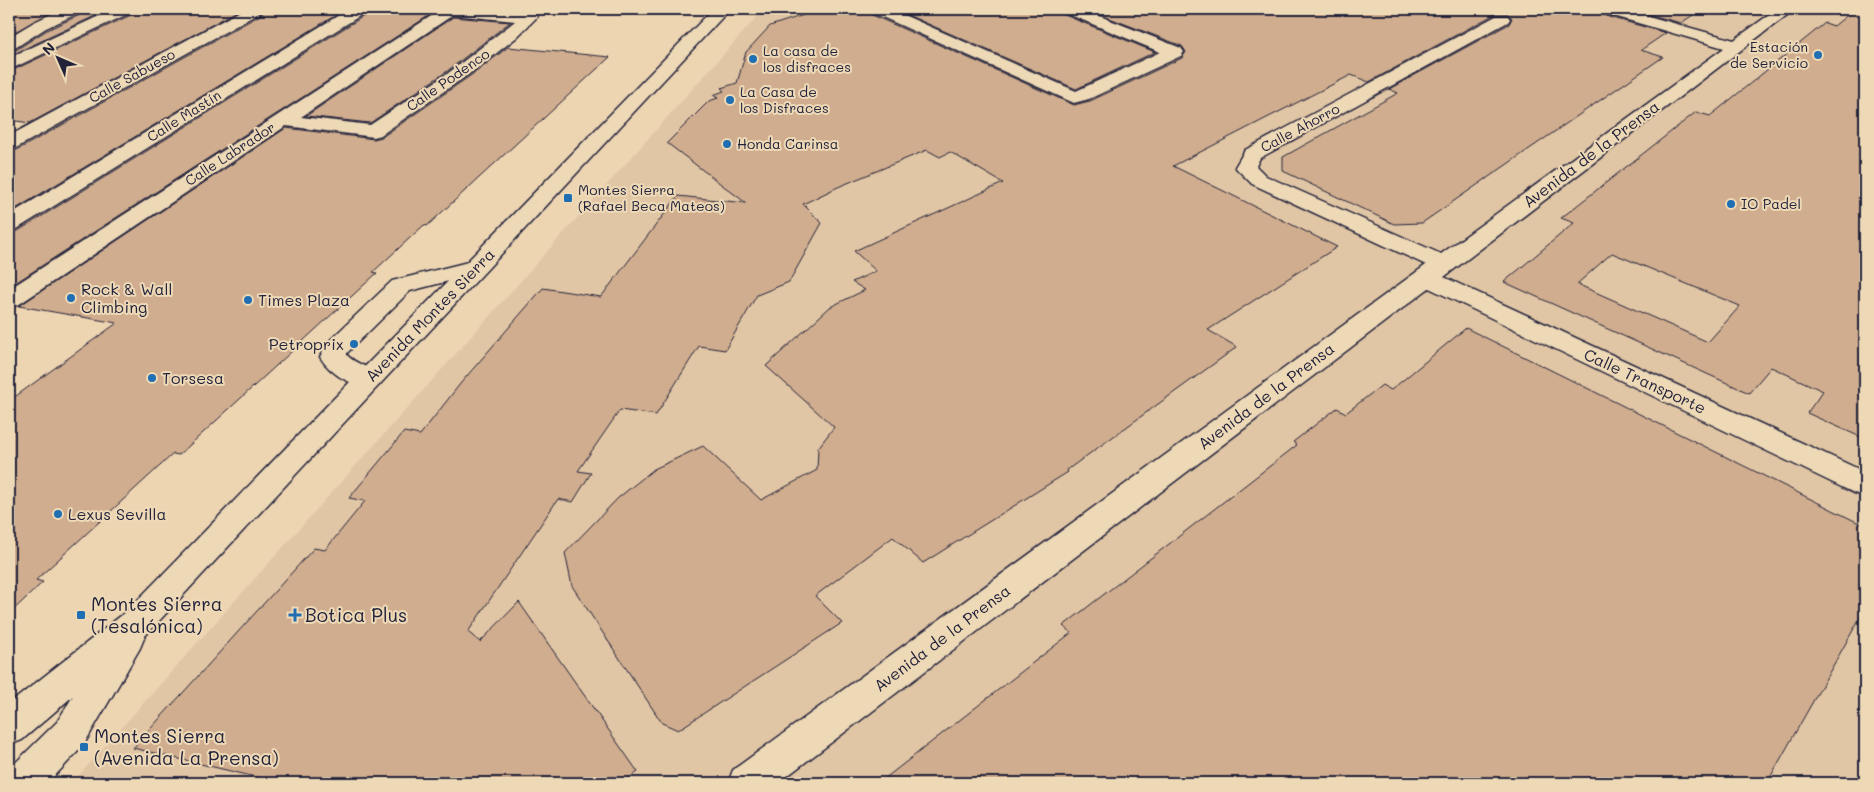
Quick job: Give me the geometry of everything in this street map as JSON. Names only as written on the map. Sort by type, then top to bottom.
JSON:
[{"type":"street","points":[[9,44],[40,25],[75,9]]},
{"type":"street","points":[[9,65],[126,9]]},
{"type":"street","name":"Calle Sabueso","points":[[9,144],[256,9]]},
{"type":"street","name":"Calle Mastín","points":[[9,203],[334,9]]},
{"type":"street","name":"Calle Mastín","points":[[9,224],[360,9]]},
{"type":"street","name":"Avenida Montes Sierra","points":[[9,728],[139,621],[722,9]]},
{"type":"street","points":[[877,9],[1074,97],[1175,52],[1069,9]]},
{"type":"street","points":[[1606,9],[1737,46]]},
{"type":"street","name":"Avenida de la Prensa","points":[[746,783],[1787,9]]},
{"type":"street","name":"Calle Labrador","points":[[9,300],[450,10]]},
{"type":"street","name":"Calle Podenco","points":[[282,120],[374,131],[444,86],[502,41],[529,17],[450,10]]},
{"type":"street","name":"Calle Ahorro","points":[[1434,271],[1259,180],[1245,167],[1252,154],[1502,19]]},
{"type":"street","points":[[259,54],[284,56]]},
{"type":"street","points":[[369,379],[343,367],[333,356],[335,350],[402,286],[476,267]]},
{"type":"street","name":"Calle Transporte","points":[[1434,271],[1865,485]]},
{"type":"street","name":"Avenida Montes Sierra","points":[[22,783],[70,734],[139,621]]},
{"type":"shaded area","points":[[764,9],[1865,9],[1865,783],[72,783]]},
{"type":"building","points":[[9,9],[58,9],[9,35]]},
{"type":"building","points":[[85,9],[110,9],[9,56],[9,51],[16,50],[47,30],[82,14]]},
{"type":"building","points":[[136,9],[241,9],[30,123],[9,120],[9,72],[133,14]]},
{"type":"building","points":[[265,9],[346,9],[9,213],[9,152],[17,150],[262,14]]},
{"type":"building","points":[[370,9],[439,9],[9,287],[9,233],[18,231],[367,14]]},
{"type":"building","points":[[822,9],[867,9],[870,14],[1074,105],[1090,101],[1182,58],[1186,52],[1182,46],[1086,9],[1596,9],[1599,14],[1666,33],[1641,50],[1663,57],[1422,223],[1394,224],[1283,171],[1283,157],[1398,93],[1389,89],[1509,24],[1512,18],[1508,14],[1495,14],[1369,82],[1351,75],[1173,166],[1337,247],[1208,330],[1237,347],[1067,470],[1068,472],[923,563],[893,537],[815,596],[842,623],[678,730],[662,723],[572,586],[565,553],[618,498],[654,469],[703,446],[761,500],[817,470],[818,448],[834,427],[766,366],[830,307],[865,290],[852,282],[876,271],[854,251],[1003,183],[950,152],[940,157],[927,150],[838,187],[803,204],[822,223],[789,282],[757,295],[725,350],[699,346],[656,415],[620,410],[578,471],[591,473],[573,502],[558,499],[468,632],[480,642],[519,602],[638,772],[621,783],[281,783],[133,748],[314,548],[325,550],[365,501],[349,498],[404,432],[420,435],[460,384],[543,288],[601,297],[678,196],[746,203],[667,143],[709,101],[718,98],[713,95],[724,91],[721,88],[737,83],[746,52],[770,26]]},
{"type":"building","points":[[894,9],[1059,9],[1062,14],[1155,52],[1076,89]]},
{"type":"building","points":[[1629,9],[1702,9],[1681,23]]},
{"type":"building","points":[[1851,12],[1865,12],[1865,439],[1807,413],[1823,391],[1771,367],[1749,393],[1504,282],[1574,223],[1561,218],[1696,112],[1710,116],[1825,23],[1834,26]],"holes":[[[1612,253],[1740,306],[1708,342],[1577,284]]]},
{"type":"building","points":[[453,17],[510,22],[446,72],[370,123],[306,116]]},
{"type":"building","points":[[508,47],[610,57],[427,226],[424,225],[373,272],[377,273],[179,455],[173,454],[36,580],[43,582],[9,614],[9,401],[117,323],[19,306],[286,128],[374,139],[382,137],[480,69]]},
{"type":"building","points":[[1466,328],[1865,526],[1865,609],[1767,783],[879,783],[1071,633],[1063,626],[1297,445],[1293,442],[1337,408],[1346,413],[1382,385],[1391,390]]},
{"type":"place","name":"Estación de Servicio","points":[[1818,55]]},
{"type":"place","name":"La casa de los disfraces","points":[[753,59]]},
{"type":"place","name":"La Casa de los Disfraces","points":[[730,100]]},
{"type":"place","name":"Honda Carinsa","points":[[727,144]]},
{"type":"place","name":"Montes Sierra (Rafael Beca Mateos)","points":[[568,198]]},
{"type":"place","name":"IO Padel","points":[[1731,204]]},
{"type":"place","name":"Rock & Wall Climbing","points":[[71,298]]},
{"type":"place","name":"Times Plaza","points":[[248,300]]},
{"type":"place","name":"Petroprix","points":[[354,344]]},
{"type":"place","name":"Torsesa","points":[[152,378]]},
{"type":"place","name":"Lexus Sevilla","points":[[58,514]]},
{"type":"place","name":"Montes Sierra (Tesalónica)","points":[[81,615]]},
{"type":"place","name":"Botica Plus","points":[[295,615]]},
{"type":"place","name":"Montes Sierra (Avenida La Prensa)","points":[[84,747]]}]
